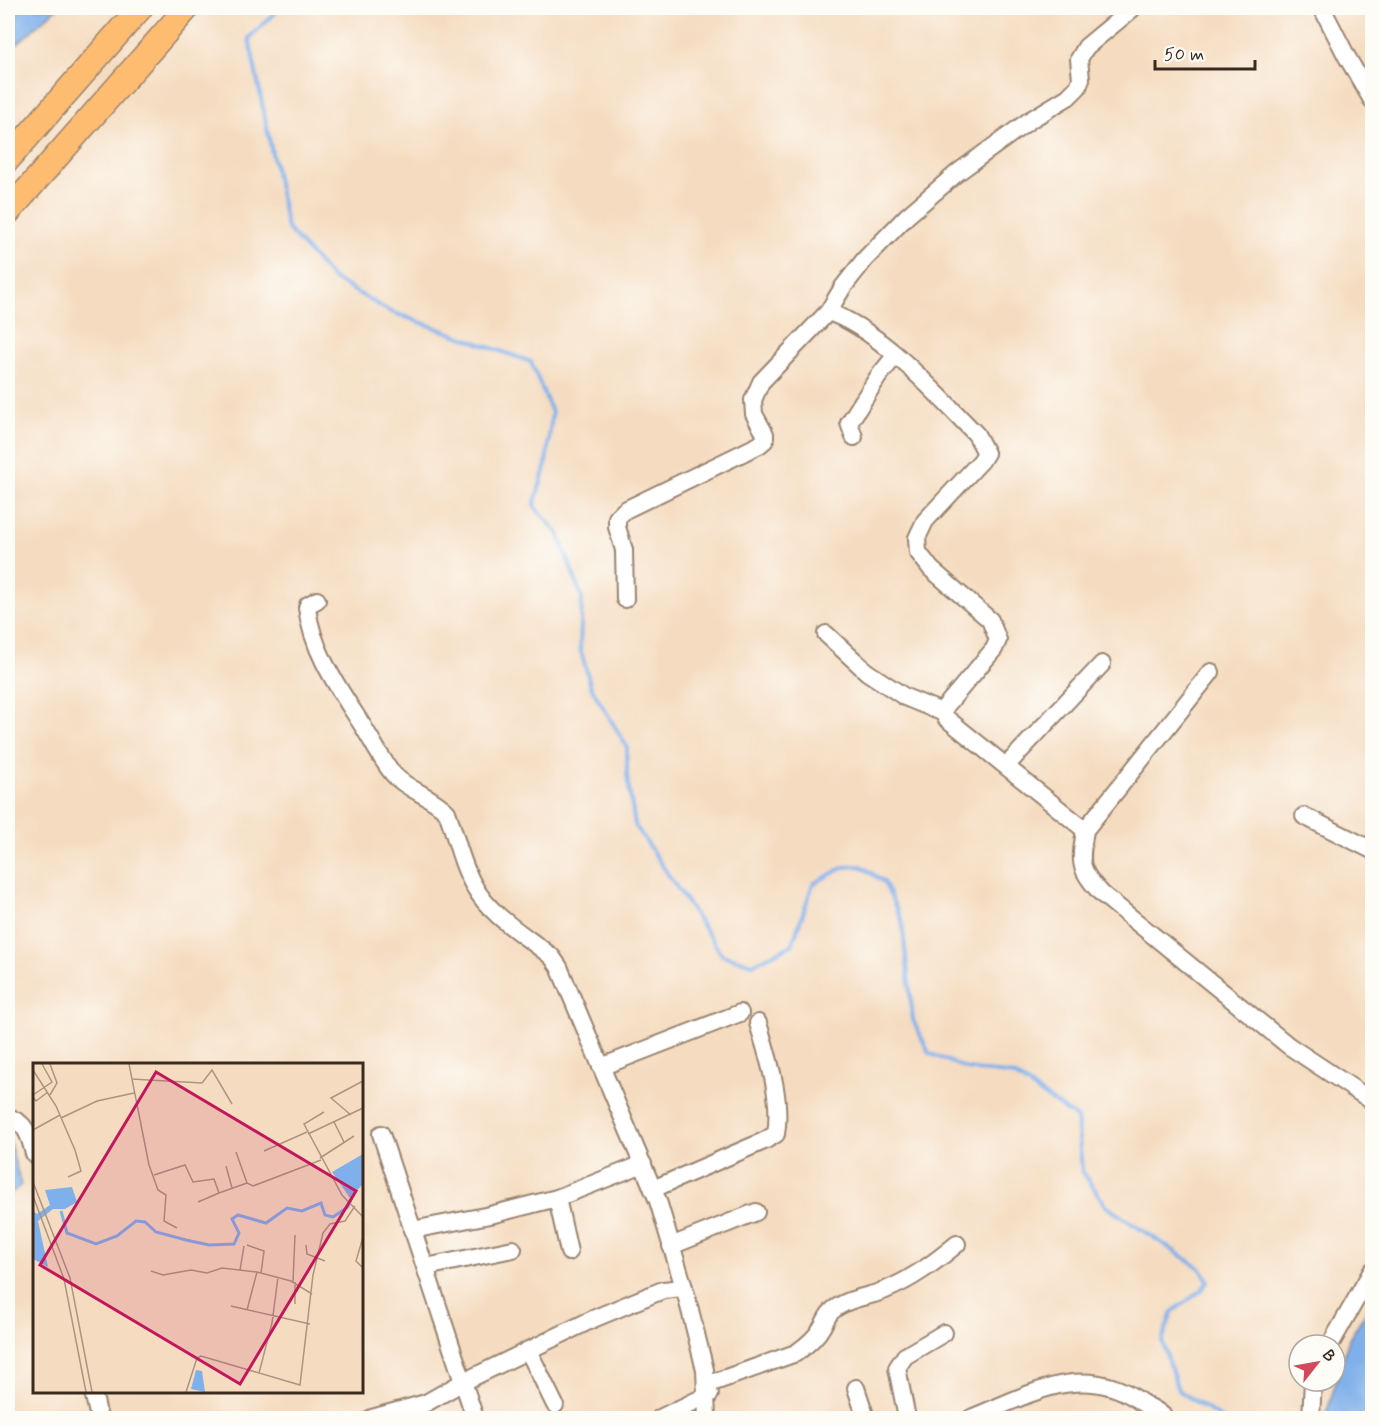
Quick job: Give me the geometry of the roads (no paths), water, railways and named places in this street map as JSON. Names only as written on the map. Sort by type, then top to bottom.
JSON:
[{"type":"highway","points":[[8,159],[140,8]]},
{"type":"highway","points":[[8,212],[187,8]]},
{"type":"street","points":[[625,599],[624,550],[617,527],[619,514],[765,440],[765,435],[754,414],[753,400],[761,382],[828,312],[843,287],[865,259],[907,216],[957,173],[1030,120],[1068,97],[1078,87],[1081,79],[1079,59],[1086,47],[1132,8]]},
{"type":"street","points":[[1322,8],[1372,100]]},
{"type":"street","points":[[828,312],[845,317],[870,333],[976,434],[986,453],[925,521],[917,538],[918,552],[931,569],[990,620],[998,639],[994,649],[945,706],[944,713]]},
{"type":"street","points":[[854,437],[849,423],[878,377],[895,356]]},
{"type":"street","points":[[317,600],[308,605],[307,611],[315,642],[331,677],[381,757],[394,775],[447,812],[466,871],[492,910],[556,962],[653,1189],[697,1337],[708,1392],[707,1419]]},
{"type":"street","points":[[826,634],[867,672],[905,697],[944,713],[946,717],[1085,830]]},
{"type":"street","points":[[1006,766],[1102,664]]},
{"type":"street","points":[[1211,672],[1085,830],[1082,870],[1102,894],[1289,1046],[1372,1101]]},
{"type":"street","points":[[1304,816],[1372,850]]},
{"type":"street","points":[[601,1067],[740,1013]]},
{"type":"street","points":[[653,1189],[776,1134],[777,1103],[768,1057],[758,1023]]},
{"type":"street","points":[[8,1118],[16,1119],[29,1134],[33,1150]]},
{"type":"street","points":[[381,1134],[475,1419]]},
{"type":"street","points":[[412,1230],[490,1215],[557,1198],[643,1164]]},
{"type":"street","points":[[557,1198],[569,1252]]},
{"type":"street","points":[[671,1246],[756,1212]]},
{"type":"street","points":[[660,1419],[708,1392],[796,1353],[807,1346],[822,1329],[829,1313],[838,1306],[864,1295],[881,1292],[914,1276],[932,1265],[957,1244]]},
{"type":"street","points":[[426,1267],[513,1249]]},
{"type":"street","points":[[1337,1333],[1372,1271]]},
{"type":"street","points":[[372,1419],[426,1403],[463,1382],[593,1319],[663,1290],[683,1288]]},
{"type":"street","points":[[907,1419],[897,1368],[905,1356],[944,1333]]},
{"type":"street","points":[[528,1350],[555,1405]]},
{"type":"street","points":[[971,1419],[1058,1384],[1087,1382],[1108,1384],[1127,1392],[1161,1413],[1165,1419]]},
{"type":"street","points":[[856,1388],[866,1419]]},
{"type":"street","points":[[93,1393],[99,1419]]},
{"type":"street","points":[[1311,1419],[1312,1393]]},
{"type":"water","points":[[19,8],[57,8],[9,51]]},
{"type":"water","points":[[8,1142],[21,1185],[8,1196]]},
{"type":"water","points":[[1372,1302],[1372,1415],[1364,1411],[1361,1418],[1325,1418],[1333,1393],[1347,1393],[1349,1339]]},
{"type":"waterway","points":[[280,8],[249,38],[287,228],[332,278],[389,311],[531,362],[552,413],[546,464],[534,506],[558,533],[582,598],[580,648],[591,687],[627,747],[627,776],[635,825],[722,955],[753,964],[792,945],[813,884],[844,867],[861,866],[884,882],[902,921],[913,1020],[929,1053],[967,1069],[1014,1075],[1077,1118],[1082,1171],[1107,1207],[1200,1268],[1208,1280],[1202,1290],[1172,1312],[1162,1341],[1178,1390],[1221,1418]]}]
